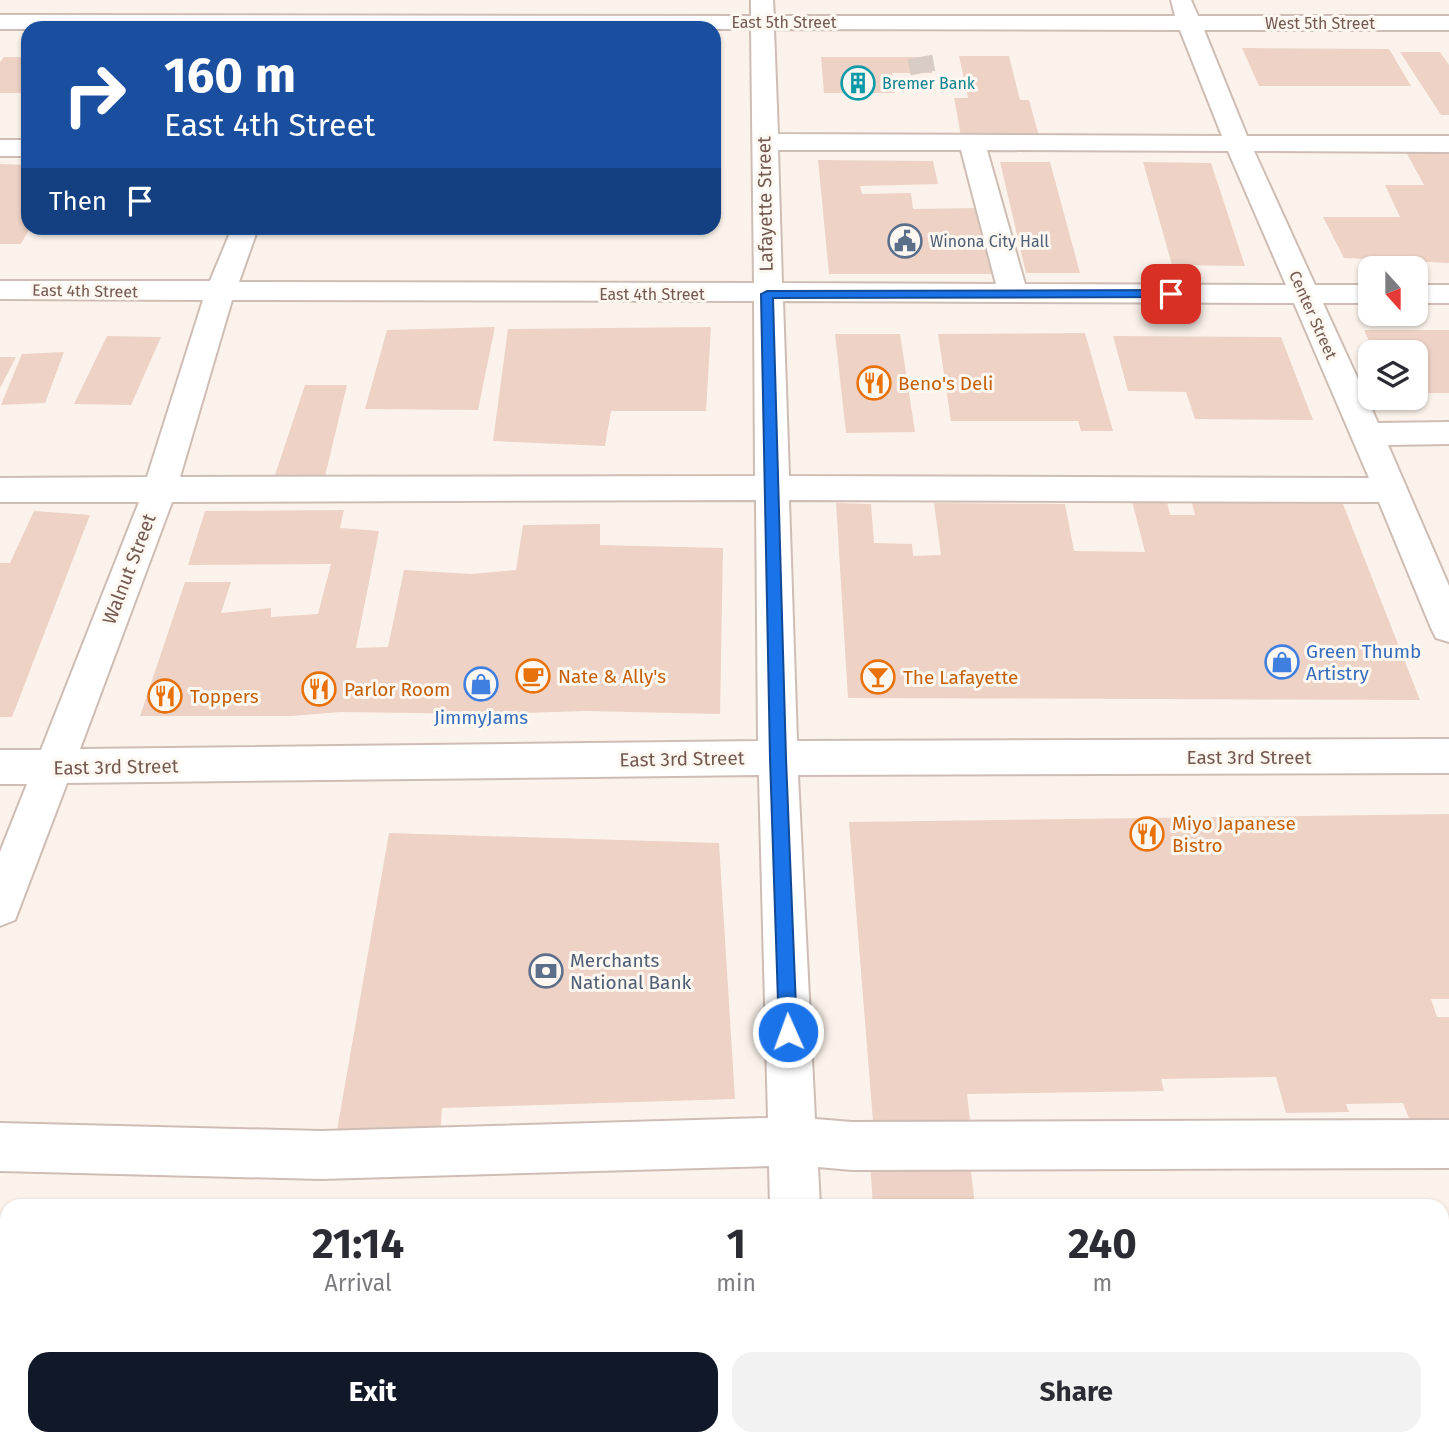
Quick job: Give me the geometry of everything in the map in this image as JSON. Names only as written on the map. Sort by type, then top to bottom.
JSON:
[{"type":"street","name":"East 5th Street","points":[[54,21],[762,11],[1186,12]]},
{"type":"street","name":"Lafayette Street","points":[[762,11],[778,758],[795,1199]]},
{"type":"street","name":"West 5th Street","points":[[1186,12],[1449,23]]},
{"type":"street","name":"Center Street","points":[[1186,12],[1238,144],[1367,434],[1449,628]]},
{"type":"street","name":"East 5th Street","points":[[0,22],[21,22]]},
{"type":"street","points":[[765,142],[937,133],[972,143],[1449,144]]},
{"type":"street","points":[[972,143],[1013,294]]},
{"type":"street","points":[[0,148],[21,148]]},
{"type":"street","name":"Walnut Street","points":[[0,906],[160,491],[207,328],[242,235]]},
{"type":"street","name":"East 4th Street","points":[[0,290],[221,293],[1358,294]]},
{"type":"street","points":[[1428,294],[1449,294]]},
{"type":"street","points":[[1367,434],[1449,433]]},
{"type":"street","points":[[0,490],[1389,490]]},
{"type":"street","name":"East 3rd Street","points":[[0,767],[778,758],[1449,756]]},
{"type":"street","points":[[0,1147],[321,1155],[792,1141],[852,1146],[1449,1144]]},
{"type":"building","points":[[1242,48],[1389,49],[1411,86],[1259,86]]},
{"type":"building","points":[[1400,52],[1440,52],[1449,65],[1449,115],[1441,115]]},
{"type":"building","points":[[959,56],[1009,56],[1020,100],[1029,100],[1039,136],[961,136],[954,98],[968,98]]},
{"type":"building","points":[[4,57],[21,57],[21,93],[0,93],[0,62]]},
{"type":"building","name":"Bremer Bank","points":[[821,57],[929,57],[932,73],[892,73],[895,93],[824,93]]},
{"type":"building","points":[[1405,150],[1449,150],[1449,263],[1428,262],[1428,256],[1344,258],[1323,217],[1400,217],[1385,185],[1424,185]]},
{"type":"building","name":"Winona City Hall","points":[[818,160],[933,161],[938,184],[860,186],[862,194],[911,193],[913,209],[977,208],[993,274],[829,274]]},
{"type":"building","points":[[1000,162],[1050,162],[1080,273],[1026,273]]},
{"type":"building","points":[[1143,162],[1211,163],[1245,266],[1172,265]]},
{"type":"building","points":[[0,164],[21,165],[21,235],[26,235],[21,244],[0,244]]},
{"type":"building","points":[[495,327],[478,410],[365,409],[387,330]]},
{"type":"building","points":[[711,327],[706,411],[611,411],[605,446],[493,441],[508,329]]},
{"type":"building","points":[[1364,330],[1449,330],[1449,393],[1428,393],[1428,340],[1369,340]]},
{"type":"building","points":[[1085,333],[1113,431],[1081,431],[1078,421],[951,421],[938,334]]},
{"type":"building","name":"Beno's Deli","points":[[835,334],[900,334],[915,432],[846,433]]},
{"type":"building","points":[[107,336],[161,337],[131,405],[74,404]]},
{"type":"building","points":[[1113,336],[1281,337],[1313,420],[1195,419],[1186,392],[1128,391]]},
{"type":"building","points":[[64,352],[45,403],[1,405],[22,354]]},
{"type":"building","points":[[0,357],[16,357],[0,388]]},
{"type":"building","points":[[305,385],[347,385],[324,480],[273,481]]},
{"type":"building","points":[[1132,501],[1167,502],[1170,515],[1195,515],[1192,503],[1343,504],[1420,700],[848,698],[836,503],[871,504],[874,543],[912,544],[913,556],[941,555],[934,503],[1065,504],[1074,551],[1145,552]]},
{"type":"building","points":[[344,510],[340,528],[379,531],[356,648],[388,647],[404,570],[471,574],[516,570],[523,525],[600,524],[600,545],[723,548],[720,714],[585,711],[140,716],[185,582],[231,582],[221,613],[271,608],[271,617],[318,614],[331,564],[188,565],[205,511]]},
{"type":"building","points":[[34,511],[90,515],[12,717],[0,717],[0,563],[10,563]]},
{"type":"building","points":[[1449,814],[1449,999],[1431,999],[1437,1017],[1449,1017],[1449,1120],[1410,1121],[1403,1103],[1346,1104],[1349,1112],[1286,1113],[1276,1077],[1161,1079],[1164,1091],[967,1094],[970,1120],[873,1121],[849,822]]},
{"type":"building","name":"Merchants National Bank","points":[[389,833],[719,843],[735,1099],[442,1108],[440,1135],[336,1136]]},
{"type":"building","points":[[870,1162],[970,1162],[974,1199],[873,1199]]},
{"type":"tunnel","points":[[920,57],[923,73]]},
{"type":"place","name":"Bremer Bank","points":[[858,83]]},
{"type":"place","name":"Winona City Hall","points":[[905,241]]},
{"type":"place","name":"Beno's Deli","points":[[874,383]]},
{"type":"place","name":"Green Thumb Artistry","points":[[1282,662]]},
{"type":"place","name":"Nate & Ally's","points":[[533,676]]},
{"type":"place","name":"The Lafayette","points":[[878,677]]},
{"type":"place","name":"JimmyJams","points":[[481,684]]},
{"type":"place","name":"Parlor Room","points":[[319,689]]},
{"type":"place","name":"Toppers","points":[[165,696]]},
{"type":"place","name":"Miyo Japanese Bistro","points":[[1147,834]]},
{"type":"place","name":"Merchants National Bank","points":[[546,971]]},
{"type":"route","points":[[788,1032],[778,758],[767,294],[1171,294]]}]
